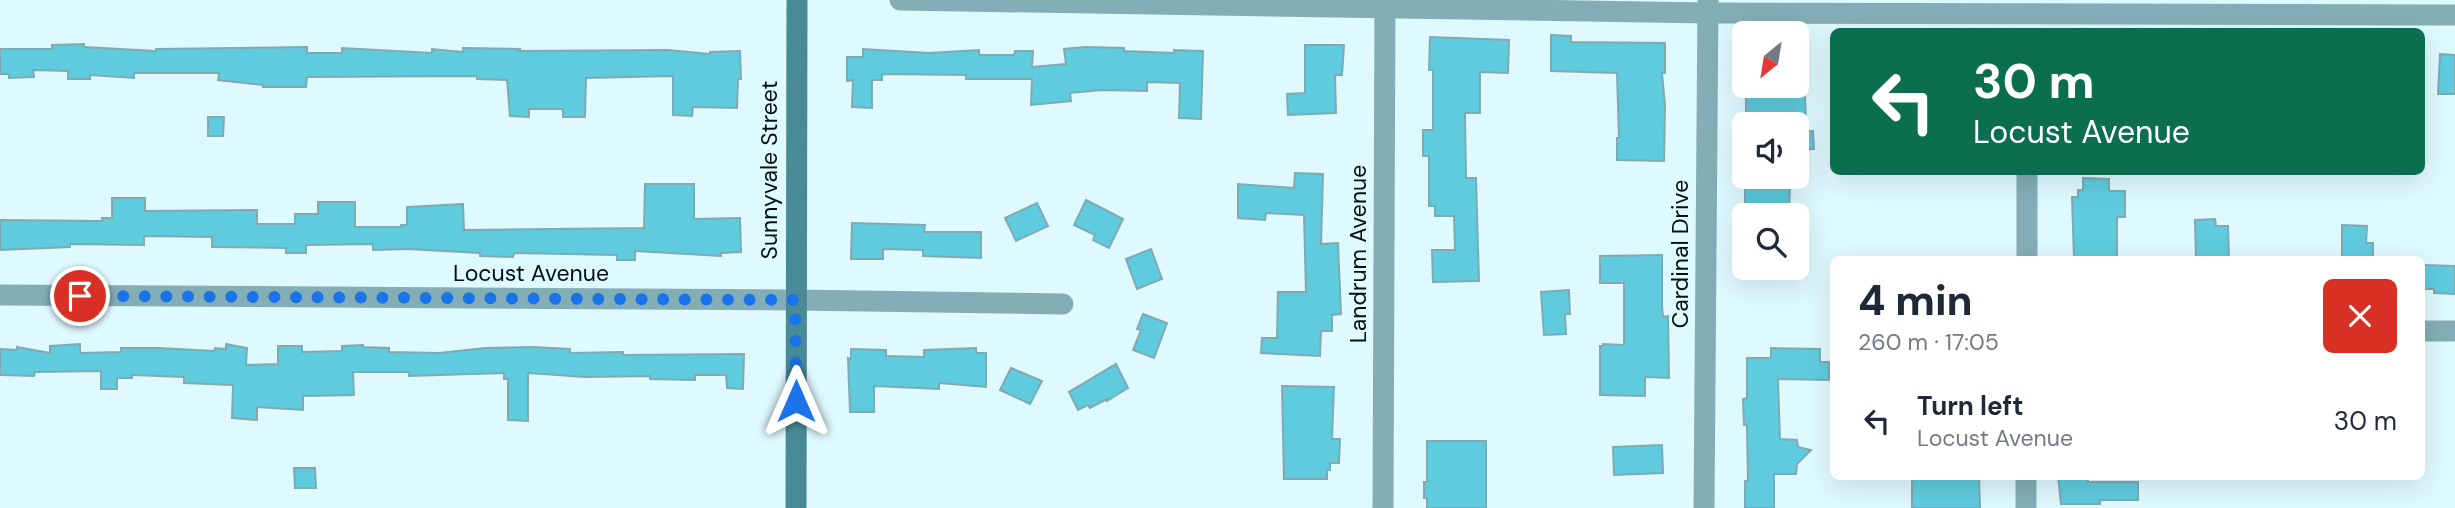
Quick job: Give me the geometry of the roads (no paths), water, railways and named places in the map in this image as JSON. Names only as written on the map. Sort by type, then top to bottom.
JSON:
[{"type":"street","name":"Sunnyvale Street","points":[[796,508],[797,0]]},
{"type":"street","points":[[900,0],[1708,6],[2027,15],[2455,15]]},
{"type":"street","name":"Landrum Avenue","points":[[1383,508],[1385,4]]},
{"type":"street","name":"Cardinal Drive","points":[[1704,508],[1708,6]]},
{"type":"street","points":[[2027,175],[2027,256]]},
{"type":"street","name":"Locust Avenue","points":[[0,295],[1063,304]]},
{"type":"street","points":[[2425,331],[2455,331]]},
{"type":"street","points":[[2026,480],[2026,508]]}]
